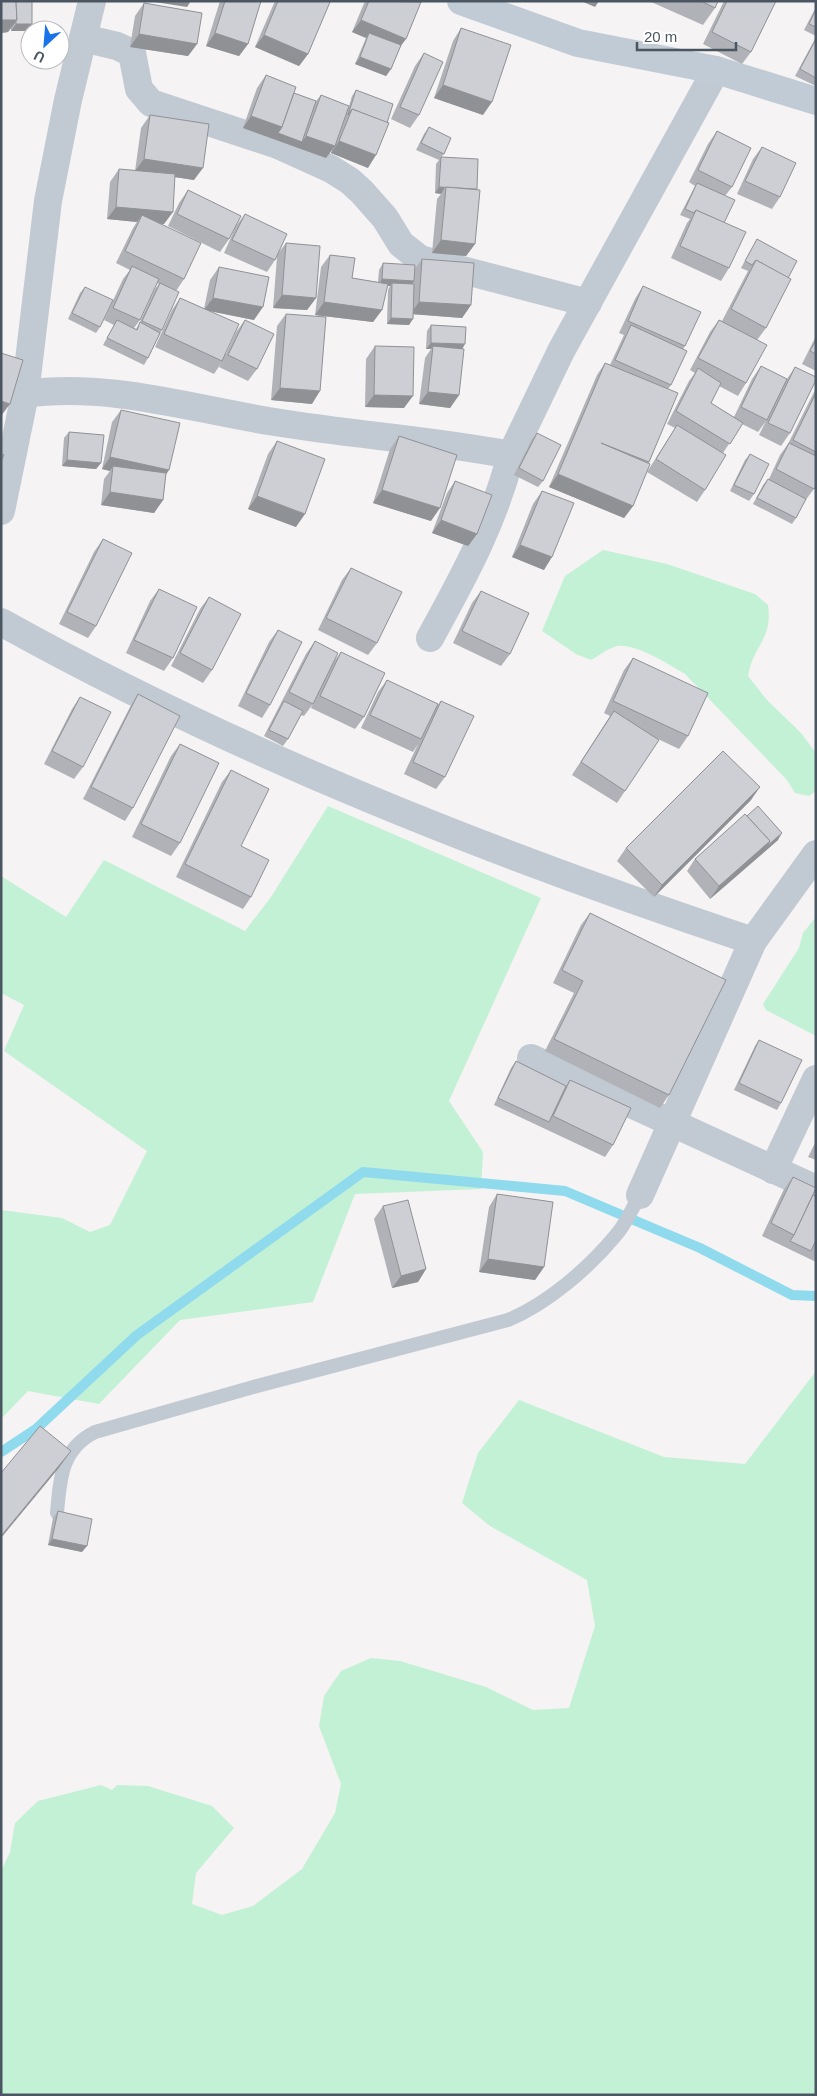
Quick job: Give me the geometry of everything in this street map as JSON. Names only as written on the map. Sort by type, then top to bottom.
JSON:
[{"type":"street","points":[[1,511],[24,394],[48,201],[68,100],[92,1]]},
{"type":"street","points":[[461,1],[578,43],[716,70],[816,101]]},
{"type":"street","points":[[83,38],[117,46],[132,53],[139,89],[151,103],[278,145],[331,169],[350,181],[386,218],[401,244],[420,259],[588,303]]},
{"type":"street","points":[[430,638],[485,535],[503,487],[511,455],[536,399],[716,70]]},
{"type":"street","points":[[24,394],[80,391],[118,394],[273,422],[458,445],[511,455]]},
{"type":"street","points":[[1,622],[114,682],[270,756],[359,794],[501,853],[753,941]]},
{"type":"street","points":[[640,1195],[753,941],[816,854]]},
{"type":"street","points":[[531,1058],[816,1189]]},
{"type":"street","points":[[773,1170],[816,1079]]},
{"type":"lane","points":[[57,1513],[59,1489],[68,1458],[74,1446],[88,1436],[257,1386],[508,1320],[531,1310],[559,1289],[617,1234],[640,1195]]},
{"type":"green space","points":[[603,550],[667,564],[755,594],[768,605],[768,626],[750,665],[748,676],[767,700],[801,733],[816,753],[816,791],[809,796],[795,793],[787,780],[685,674],[670,665],[640,650],[621,646],[611,648],[591,660],[576,654],[542,631],[565,576]]},
{"type":"green space","points":[[328,806],[541,898],[449,1101],[483,1152],[481,1189],[355,1194],[313,1302],[180,1320],[99,1404],[28,1391],[1,1419],[1,1210],[62,1218],[90,1232],[110,1225],[147,1151],[4,1051],[24,1005],[1,993],[1,876],[66,917],[104,860],[245,931],[271,897]]},
{"type":"green space","points":[[816,917],[816,1036],[766,1010],[763,1004],[799,948],[803,933]]},
{"type":"green space","points":[[816,1371],[816,2095],[1,2095],[1,1871],[10,1852],[15,1823],[38,1801],[101,1785],[112,1790],[117,1785],[148,1786],[212,1806],[234,1828],[196,1873],[192,1904],[222,1915],[253,1906],[302,1869],[335,1813],[341,1784],[319,1726],[324,1696],[341,1671],[371,1658],[400,1661],[486,1687],[533,1710],[569,1708],[595,1626],[587,1580],[490,1526],[462,1503],[478,1453],[519,1400],[664,1457],[745,1464]]},
{"type":"building","points":[[1,1],[16,1],[17,20],[1,20]]},
{"type":"building","points":[[16,1],[32,1],[32,20],[20,20],[20,24],[16,24]]},
{"type":"building","points":[[225,1],[261,1],[248,44],[215,33]]},
{"type":"building","points":[[278,1],[330,2],[308,54],[264,35]]},
{"type":"building","points":[[369,1],[421,2],[406,39],[361,20]]},
{"type":"building","points":[[701,1],[718,1],[715,8]]},
{"type":"building","points":[[727,1],[776,1],[751,52],[712,32]]},
{"type":"building","points":[[144,3],[202,13],[197,44],[139,34]]},
{"type":"building","points":[[816,9],[816,27],[809,24]]},
{"type":"building","points":[[461,28],[511,45],[492,102],[443,85]]},
{"type":"building","points":[[369,33],[401,45],[391,69],[360,57]]},
{"type":"building","points":[[816,39],[816,78],[800,69]]},
{"type":"building","points":[[424,53],[443,62],[419,115],[400,107]]},
{"type":"building","points":[[266,75],[296,87],[282,127],[251,116]]},
{"type":"building","points":[[356,90],[393,104],[387,123],[352,109],[348,115]]},
{"type":"building","points":[[294,93],[316,101],[302,142],[278,133]]},
{"type":"building","points":[[321,95],[349,106],[335,146],[306,136]]},
{"type":"building","points":[[352,109],[389,123],[376,155],[339,141]]},
{"type":"building","points":[[150,115],[209,124],[203,168],[144,159]]},
{"type":"building","points":[[429,127],[451,138],[444,154],[421,143]]},
{"type":"building","points":[[717,131],[751,148],[732,187],[698,170]]},
{"type":"building","points":[[762,147],[796,163],[780,197],[745,181]]},
{"type":"building","points":[[441,157],[478,159],[477,189],[439,187]]},
{"type":"building","points":[[119,169],[175,174],[173,212],[116,207]]},
{"type":"building","points":[[697,183],[735,200],[724,223],[696,210],[694,213],[685,209]]},
{"type":"building","points":[[446,187],[480,190],[475,244],[441,240]]},
{"type":"building","points":[[188,190],[241,216],[229,239],[177,214]]},
{"type":"building","points":[[696,210],[746,232],[729,268],[680,246]]},
{"type":"building","points":[[245,214],[287,234],[275,260],[232,240]]},
{"type":"building","points":[[142,215],[201,243],[184,279],[125,251]]},
{"type":"building","points":[[757,239],[797,261],[788,278],[756,260],[752,265],[745,261]]},
{"type":"building","points":[[286,243],[320,246],[316,298],[282,295]]},
{"type":"building","points":[[330,255],[355,258],[352,278],[388,284],[382,310],[324,302]]},
{"type":"building","points":[[422,259],[474,263],[471,305],[419,302]]},
{"type":"building","points":[[756,260],[791,279],[766,328],[731,309]]},
{"type":"building","points":[[383,263],[415,265],[414,281],[382,279]]},
{"type":"building","points":[[132,266],[159,279],[140,320],[113,308]]},
{"type":"building","points":[[219,267],[269,277],[263,307],[213,298]]},
{"type":"building","points":[[160,283],[179,292],[162,330],[142,321]]},
{"type":"building","points":[[392,283],[414,284],[413,319],[391,318]]},
{"type":"building","points":[[643,286],[701,312],[685,346],[628,321]]},
{"type":"building","points":[[85,287],[113,300],[100,327],[72,313]]},
{"type":"building","points":[[180,298],[239,324],[222,361],[164,334]]},
{"type":"building","points":[[286,314],[326,317],[320,391],[280,388]]},
{"type":"building","points":[[117,320],[137,330],[140,322],[160,333],[148,358],[107,338]]},
{"type":"building","points":[[245,320],[274,334],[257,369],[228,355]]},
{"type":"building","points":[[719,320],[767,345],[746,383],[698,358]]},
{"type":"building","points":[[431,325],[466,327],[465,344],[431,343]]},
{"type":"building","points":[[631,325],[687,351],[671,385],[615,360]]},
{"type":"building","points":[[816,340],[816,354],[810,351]]},
{"type":"building","points":[[375,346],[414,347],[413,396],[374,395]]},
{"type":"building","points":[[433,346],[464,349],[459,395],[428,392]]},
{"type":"building","points":[[1,353],[23,360],[10,404],[1,401]]},
{"type":"building","points":[[605,363],[678,393],[649,462],[601,443],[650,464],[633,506],[558,474]]},
{"type":"building","points":[[761,366],[787,379],[767,420],[741,407]]},
{"type":"building","points":[[795,367],[816,377],[816,380],[790,433],[768,423]]},
{"type":"building","points":[[698,368],[721,383],[711,403],[743,423],[730,444],[676,411]]},
{"type":"building","points":[[816,393],[816,452],[793,440]]},
{"type":"building","points":[[121,410],[180,423],[169,470],[110,457]]},
{"type":"building","points":[[677,425],[726,455],[705,490],[656,459]]},
{"type":"building","points":[[69,432],[104,435],[101,463],[67,460]]},
{"type":"building","points":[[537,433],[561,445],[543,481],[519,468]]},
{"type":"building","points":[[399,436],[457,455],[440,508],[382,490]]},
{"type":"building","points":[[277,441],[325,459],[305,514],[257,496]]},
{"type":"building","points":[[789,443],[816,456],[816,486],[814,489],[776,469]]},
{"type":"building","points":[[750,454],[769,464],[754,494],[734,485]]},
{"type":"building","points":[[113,466],[166,473],[163,500],[110,492]]},
{"type":"building","points":[[768,479],[806,499],[796,518],[757,498]]},
{"type":"building","points":[[455,481],[492,495],[477,534],[441,520]]},
{"type":"building","points":[[542,491],[574,503],[552,557],[520,545]]},
{"type":"building","points":[[103,539],[132,553],[96,626],[67,612]]},
{"type":"building","points":[[351,568],[402,592],[377,643],[326,618]]},
{"type":"building","points":[[159,589],[197,607],[173,658],[134,640]]},
{"type":"building","points":[[481,591],[529,613],[510,654],[462,631]]},
{"type":"building","points":[[209,597],[241,614],[212,670],[180,653]]},
{"type":"building","points":[[278,630],[302,642],[270,705],[246,693]]},
{"type":"building","points":[[315,641],[338,653],[313,704],[289,692]]},
{"type":"building","points":[[341,652],[385,673],[364,717],[320,696]]},
{"type":"building","points":[[633,658],[708,693],[688,736],[613,701]]},
{"type":"building","points":[[387,680],[438,704],[421,739],[370,715]]},
{"type":"building","points":[[138,694],[180,716],[133,808],[91,787]]},
{"type":"building","points":[[80,697],[111,712],[83,767],[52,751]]},
{"type":"building","points":[[284,701],[303,711],[288,739],[269,730]]},
{"type":"building","points":[[441,701],[474,716],[445,777],[413,762]]},
{"type":"building","points":[[614,711],[659,740],[625,791],[581,762]]},
{"type":"building","points":[[180,744],[219,763],[180,843],[141,824]]},
{"type":"building","points":[[723,751],[760,787],[662,885],[626,848]]},
{"type":"building","points":[[231,770],[269,789],[241,846],[269,860],[251,897],[185,864]]},
{"type":"building","points":[[758,806],[782,833],[766,847],[770,841],[747,816]]},
{"type":"building","points":[[745,814],[770,841],[719,886],[695,859]]},
{"type":"building","points":[[590,913],[726,980],[669,1095],[554,1039],[583,981],[562,970]]},
{"type":"building","points":[[759,1040],[802,1060],[781,1103],[739,1083]]},
{"type":"building","points":[[516,1061],[566,1086],[549,1122],[498,1098]]},
{"type":"building","points":[[570,1080],[631,1108],[613,1145],[553,1116]]},
{"type":"building","points":[[793,1177],[816,1188],[794,1235],[771,1223]]},
{"type":"building","points":[[497,1194],[553,1202],[544,1267],[488,1259]]},
{"type":"building","points":[[813,1195],[816,1196],[816,1240],[811,1251],[790,1241]]},
{"type":"building","points":[[408,1200],[426,1269],[401,1276],[383,1206]]},
{"type":"building","points":[[40,1426],[71,1451],[1,1536],[1,1473]]},
{"type":"building","points":[[58,1511],[92,1519],[87,1546],[52,1539]]},
{"type":"waterway","points":[[1,1452],[36,1429],[137,1335],[363,1172],[565,1191],[700,1248],[792,1295],[816,1296]]}]
